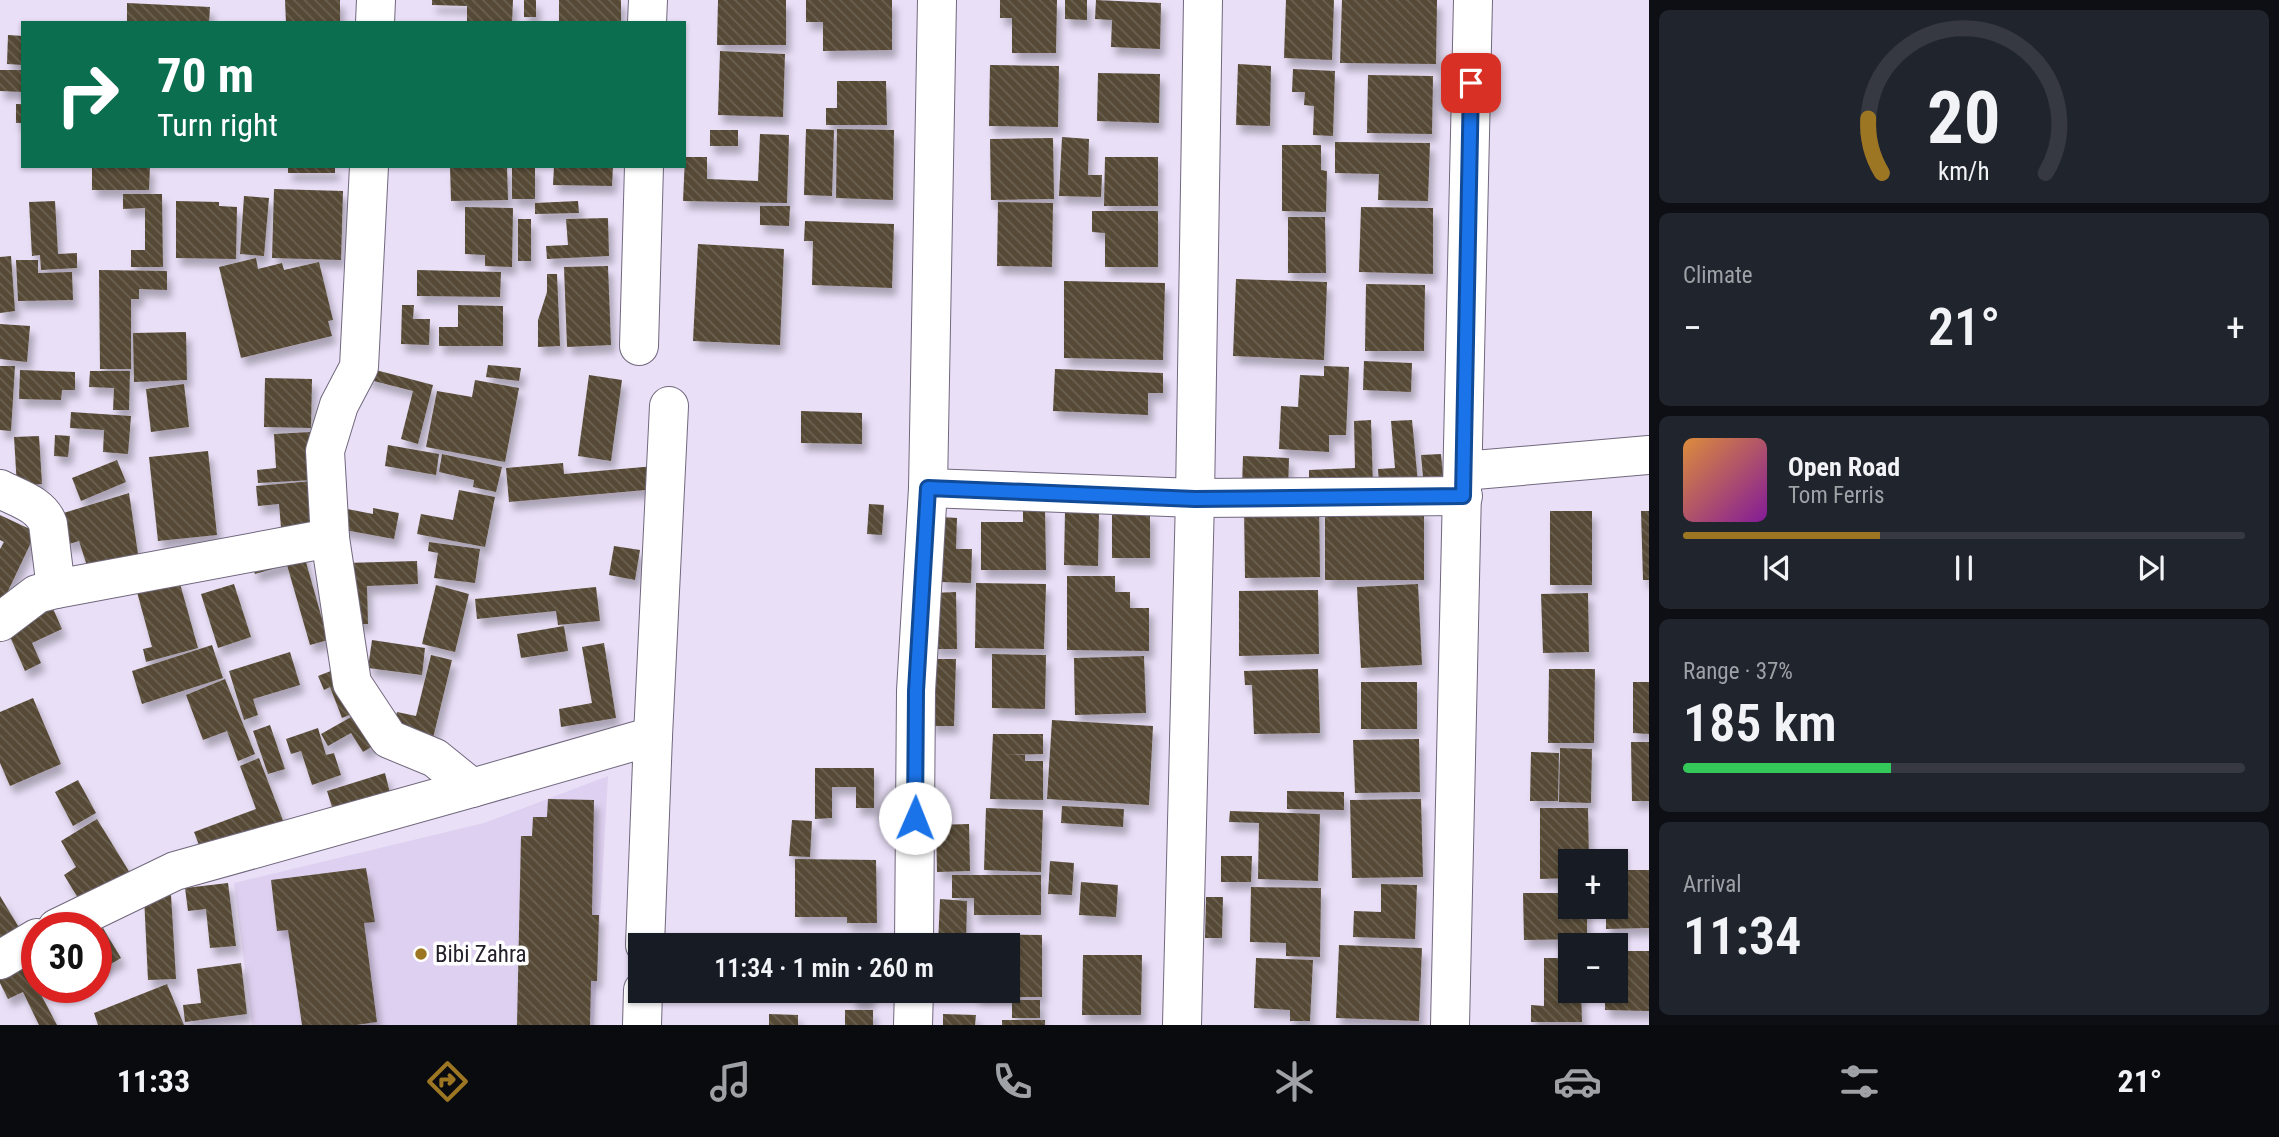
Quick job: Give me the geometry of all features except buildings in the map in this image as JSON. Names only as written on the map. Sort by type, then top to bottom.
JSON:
[{"type":"street","points":[[375,21],[376,0]]},
{"type":"street","points":[[647,21],[648,0]]},
{"type":"street","points":[[914,933],[916,691],[928,488],[937,0]]},
{"type":"street","points":[[1182,1025],[1195,499],[1203,0]]},
{"type":"street","points":[[1450,1025],[1473,0]]},
{"type":"street","points":[[369,168],[359,367],[339,405],[325,451],[330,538],[352,683],[389,739],[435,758],[472,788]]},
{"type":"street","points":[[639,346],[643,168]]},
{"type":"street","points":[[645,933],[669,406]]},
{"type":"street","points":[[928,488],[1195,499],[1463,483],[1649,455]]},
{"type":"street","points":[[0,489],[38,509],[45,516],[56,589]]},
{"type":"street","points":[[0,622],[37,594],[56,589],[330,538]]},
{"type":"street","points":[[90,912],[175,871],[653,736]]},
{"type":"street","points":[[0,960],[21,948]]},
{"type":"street","points":[[642,1025],[643,1003]]},
{"type":"street","points":[[913,1025],[914,1003]]},
{"type":"shaded area","name":"Bibi Zahra","points":[[608,776],[594,1025],[252,1025],[234,883],[484,823]]},
{"type":"place","name":"Bibi Zahra","points":[[421,954]]},
{"type":"route","points":[[915,818],[916,691],[928,488],[1195,499],[1463,496],[1471,83]]}]
